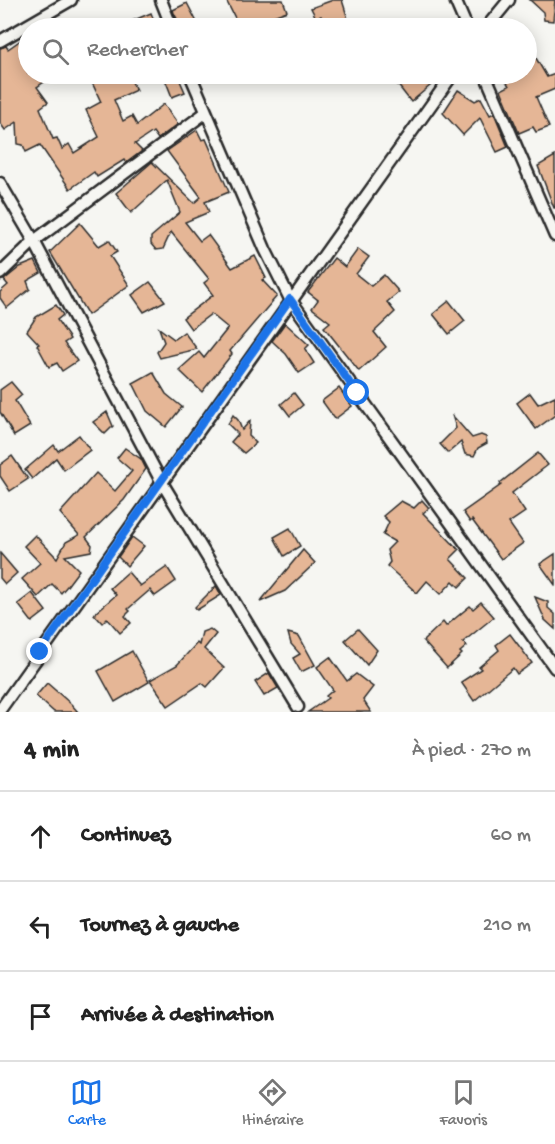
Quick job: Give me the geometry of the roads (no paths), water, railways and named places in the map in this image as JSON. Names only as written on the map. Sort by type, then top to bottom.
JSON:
[{"type":"street","points":[[40,18],[71,0]]},
{"type":"street","points":[[161,0],[168,18]]},
{"type":"street","points":[[455,0],[463,18]]},
{"type":"street","points":[[494,18],[509,0]]},
{"type":"street","points":[[0,41],[18,31]]},
{"type":"street","points":[[194,84],[265,249],[290,299],[555,668]]},
{"type":"street","points":[[0,710],[290,299],[446,84]]},
{"type":"street","points":[[489,84],[555,236]]},
{"type":"street","points":[[0,274],[34,241],[205,113]]},
{"type":"street","points":[[0,183],[34,241],[161,481],[298,707]]}]
